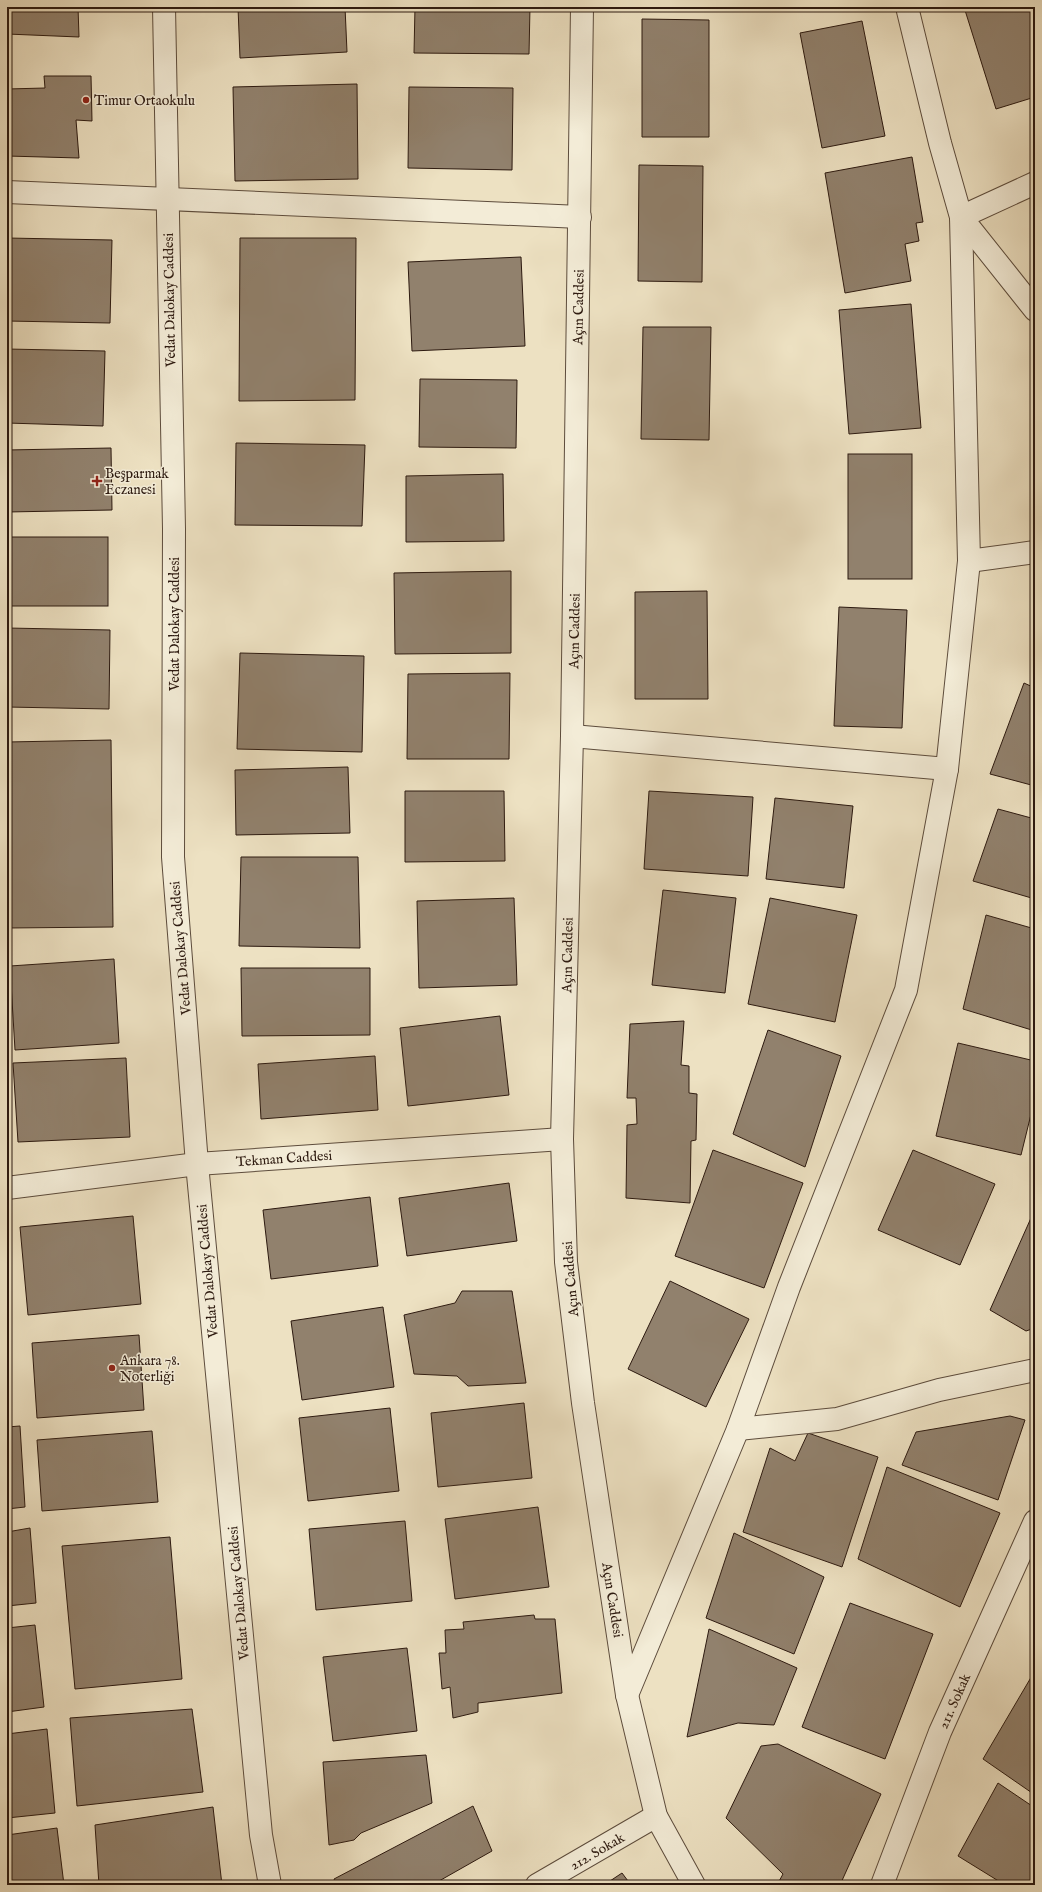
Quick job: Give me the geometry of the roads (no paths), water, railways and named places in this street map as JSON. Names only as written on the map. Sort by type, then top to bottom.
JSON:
[{"type":"street","name":"Vedat Dalokay Caddesi","points":[[164,7],[174,529],[173,857],[197,1164],[260,1827],[270,1885]]},
{"type":"street","name":"Açın Caddesi","points":[[582,7],[572,736],[562,1138],[568,1278],[583,1404],[627,1695],[656,1816],[694,1885]]},
{"type":"street","points":[[627,1695],[738,1429],[789,1287],[906,990],[947,769],[969,561],[961,217],[940,144],[906,7]]},
{"type":"street","points":[[961,217],[1035,183]]},
{"type":"street","points":[[7,192],[580,217]]},
{"type":"street","points":[[961,217],[1035,310]]},
{"type":"street","points":[[969,561],[1035,552]]},
{"type":"street","points":[[572,736],[947,769]]},
{"type":"street","name":"Tekman Caddesi","points":[[7,1188],[197,1164],[562,1138]]},
{"type":"street","points":[[738,1429],[837,1419],[939,1390],[1035,1370]]},
{"type":"street","name":"211. Sokak","points":[[882,1885],[940,1732],[1035,1521]]},
{"type":"street","name":"212. Sokak","points":[[537,1885],[656,1816]]},
{"type":"place","name":"Timur Ortaokulu","points":[[86,100]]},
{"type":"place","name":"Beşparmak Eczanesi","points":[[97,481]]},
{"type":"place","name":"Ankara 78. Noterliği","points":[[112,1368]]}]
